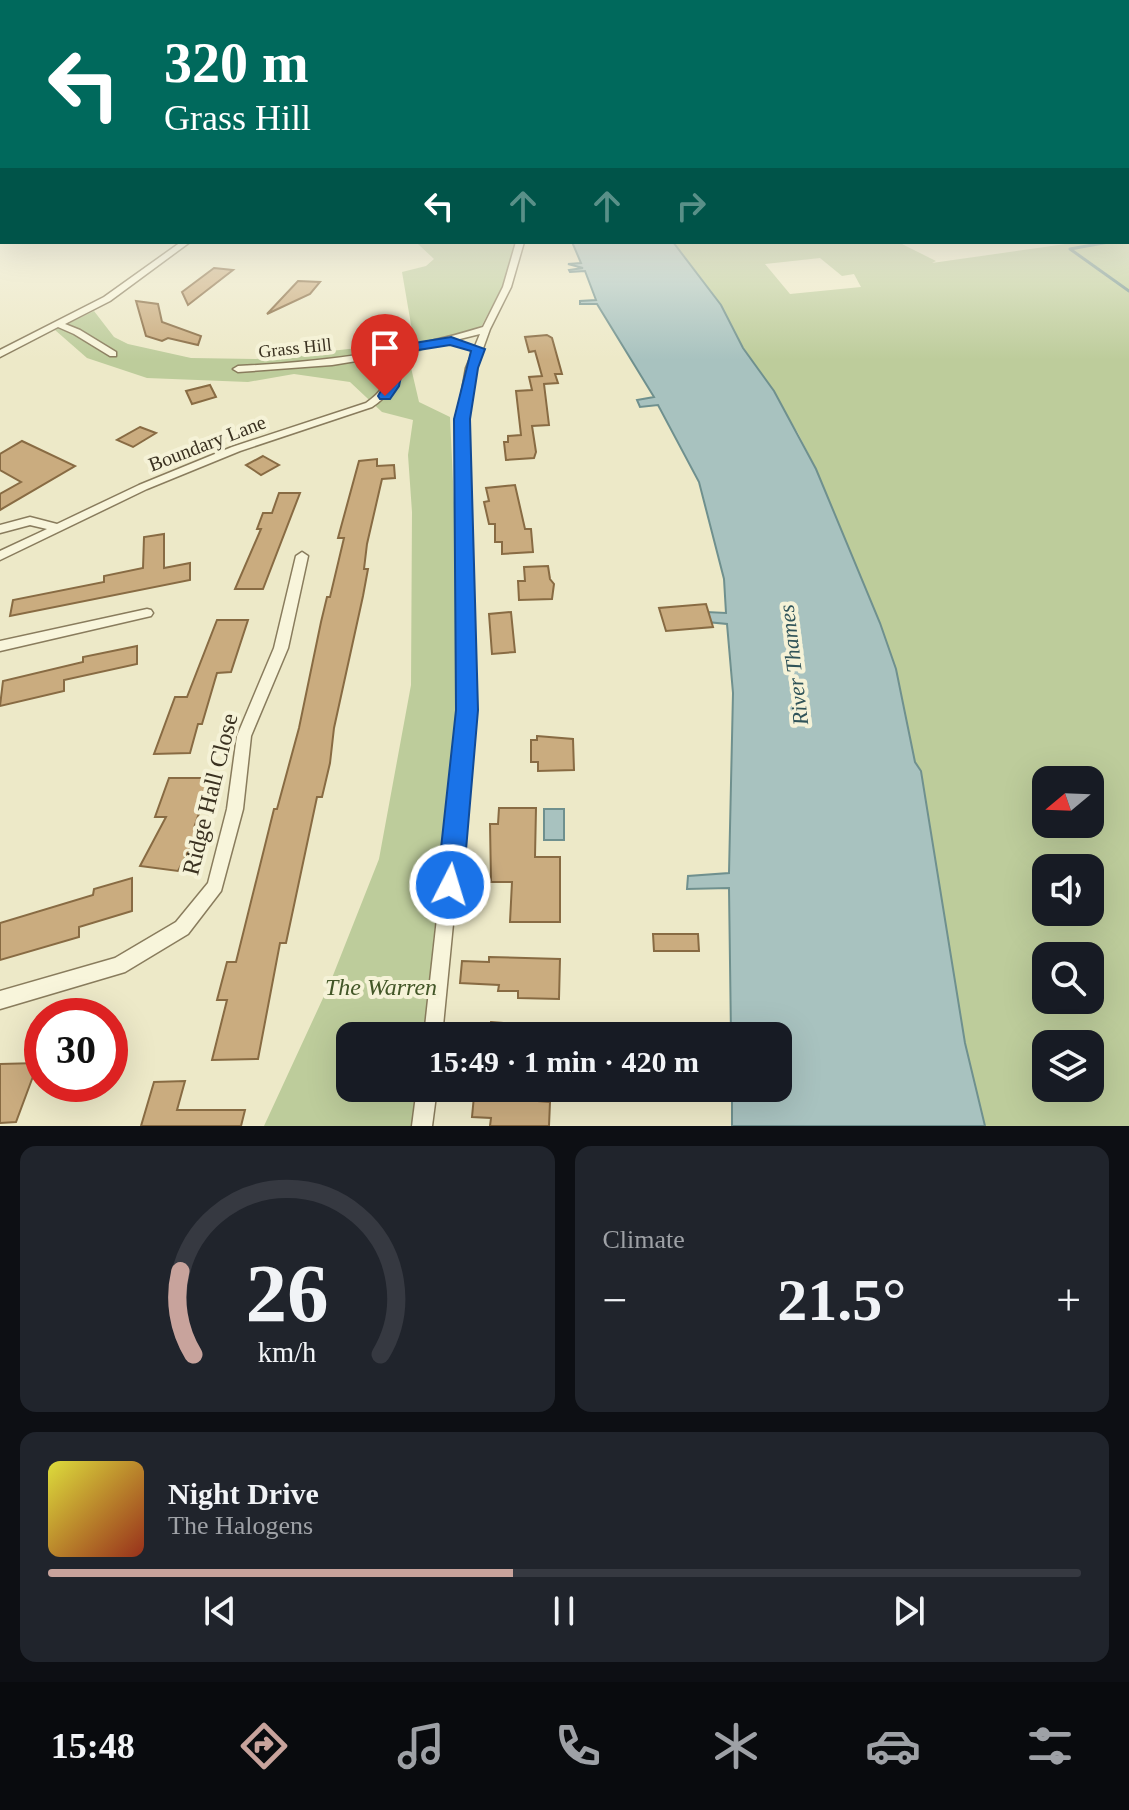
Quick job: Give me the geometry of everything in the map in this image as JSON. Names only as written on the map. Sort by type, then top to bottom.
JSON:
[{"type":"street","points":[[0,354],[107,299],[167,256]]},
{"type":"street","points":[[434,1022],[467,710],[462,419],[471,368],[507,287],[516,256]]},
{"type":"street","points":[[60,325],[113,354]]},
{"type":"street","name":"Grass Hill","points":[[238,369],[310,364],[451,341],[486,329]]},
{"type":"street","name":"Grass Hill","points":[[451,341],[478,349]]},
{"type":"street","name":"Boundary Lane","points":[[0,556],[54,527],[236,449],[369,405],[385,396],[391,386],[396,358],[401,349]]},
{"type":"street","points":[[0,529],[30,521],[54,527]]},
{"type":"street","name":"Ridge Hall Close","points":[[0,1000],[119,966],[182,928],[215,886],[235,809],[244,736],[281,648],[305,563]]},
{"type":"street","points":[[0,646],[147,613]]},
{"type":"street","points":[[422,1126],[425,1102]]},
{"type":"green space","name":"The Warren","points":[[430,256],[511,256],[503,285],[481,327],[439,339],[409,359],[419,402],[450,417],[458,590],[456,711],[425,1022],[336,1022],[336,1102],[416,1102],[413,1126],[264,1126],[330,983],[379,859],[411,685],[412,512],[408,455],[413,420],[382,412],[350,382],[294,374],[248,382],[147,378],[87,358],[55,330],[94,311],[114,337],[128,344],[191,358],[256,359],[414,342],[402,272],[426,266],[434,259]]},
{"type":"green space","points":[[683,256],[925,256],[936,261],[932,263],[985,256],[1129,256],[1129,1126],[985,1126],[965,1043],[921,771],[915,762],[896,669],[880,623],[798,433],[743,348],[721,305]],"holes":[[[820,258],[842,276],[854,274],[861,287],[790,294],[765,264]]]},
{"type":"water","name":"River Thames","points":[[578,256],[683,256],[721,305],[743,348],[774,391],[816,469],[896,669],[915,762],[921,771],[965,1043],[985,1126],[732,1126],[732,1102],[792,1102],[792,1022],[731,1022],[729,888],[687,889],[688,876],[729,873],[733,693],[727,624],[707,622],[707,612],[726,613],[724,579],[699,482],[658,405],[640,407],[637,400],[654,397],[597,304],[580,304],[580,301],[596,300],[585,271],[569,270],[583,268],[568,264],[581,263]]},
{"type":"water","points":[[544,809],[564,809],[564,840],[544,840]]},
{"type":"building","points":[[214,268],[233,270],[188,305],[182,292]]},
{"type":"building","points":[[298,281],[320,282],[310,294],[267,314]]},
{"type":"building","points":[[136,301],[158,304],[162,322],[201,336],[198,345],[146,336]]},
{"type":"building","points":[[547,335],[552,338],[562,374],[555,374],[558,383],[544,384],[549,425],[532,426],[534,458],[506,460],[504,442],[508,442],[508,436],[521,435],[516,391],[532,390],[529,377],[542,376],[535,351],[529,352],[525,337]]},
{"type":"building","points":[[210,385],[216,397],[192,404],[186,391]]},
{"type":"building","points":[[140,427],[156,433],[133,447],[117,440]]},
{"type":"building","points":[[22,441],[75,466],[0,510],[0,494],[21,482],[0,470],[0,454]]},
{"type":"building","points":[[263,456],[279,465],[261,475],[246,465]]},
{"type":"building","points":[[377,459],[377,466],[394,465],[395,478],[382,479],[367,544],[364,569],[368,569],[334,728],[330,763],[322,797],[317,797],[286,943],[280,943],[258,1059],[212,1060],[227,1000],[217,1000],[227,962],[236,962],[274,809],[277,809],[299,728],[321,622],[344,538],[338,538],[359,461]]},
{"type":"building","points":[[515,485],[525,529],[531,529],[533,552],[502,554],[502,542],[495,542],[495,524],[489,524],[484,502],[489,501],[486,488]]},
{"type":"building","points":[[279,493],[300,493],[263,589],[235,589],[261,529],[257,529],[263,513],[272,513]]},
{"type":"building","points":[[164,534],[164,568],[190,563],[190,580],[10,616],[13,600],[104,582],[104,576],[143,568],[144,537]]},
{"type":"building","points":[[548,566],[554,584],[552,599],[519,600],[518,581],[525,581],[524,567]]},
{"type":"building","points":[[706,604],[713,627],[666,631],[659,608]]},
{"type":"building","points":[[511,612],[515,652],[492,654],[489,614]]},
{"type":"building","points":[[217,620],[248,620],[231,672],[217,673],[190,753],[154,754],[175,697],[187,697]]},
{"type":"building","points":[[137,646],[137,664],[64,680],[64,691],[0,706],[3,681],[83,662],[83,657]]},
{"type":"building","points":[[537,736],[573,739],[574,770],[538,771],[538,762],[531,762],[531,740],[537,740]]},
{"type":"building","points":[[169,778],[211,778],[194,828],[200,829],[178,871],[140,866],[166,817],[155,817]]},
{"type":"building","points":[[499,808],[536,808],[535,857],[560,857],[560,922],[510,922],[512,882],[491,882],[490,824],[498,824]]},
{"type":"building","points":[[132,878],[132,911],[79,927],[79,937],[0,960],[0,923],[93,895],[94,889]]},
{"type":"building","points":[[653,934],[698,934],[699,951],[654,951]]},
{"type":"building","points":[[489,957],[560,959],[559,999],[518,998],[518,991],[498,991],[499,985],[460,983],[462,961],[489,962]]},
{"type":"building","points":[[24,1063],[24,1101],[16,1122],[0,1123],[0,1064]]},
{"type":"building","points":[[185,1081],[177,1110],[245,1110],[241,1126],[141,1126],[154,1082]]},
{"type":"building","points":[[473,1102],[550,1102],[549,1126],[490,1126],[491,1118],[472,1117]]},
{"type":"waterway","points":[[1079,256],[1129,291]]},
{"type":"route","points":[[385,396],[391,386],[396,358],[401,349],[451,341],[478,349],[471,368],[462,419],[467,710],[450,885]]}]
